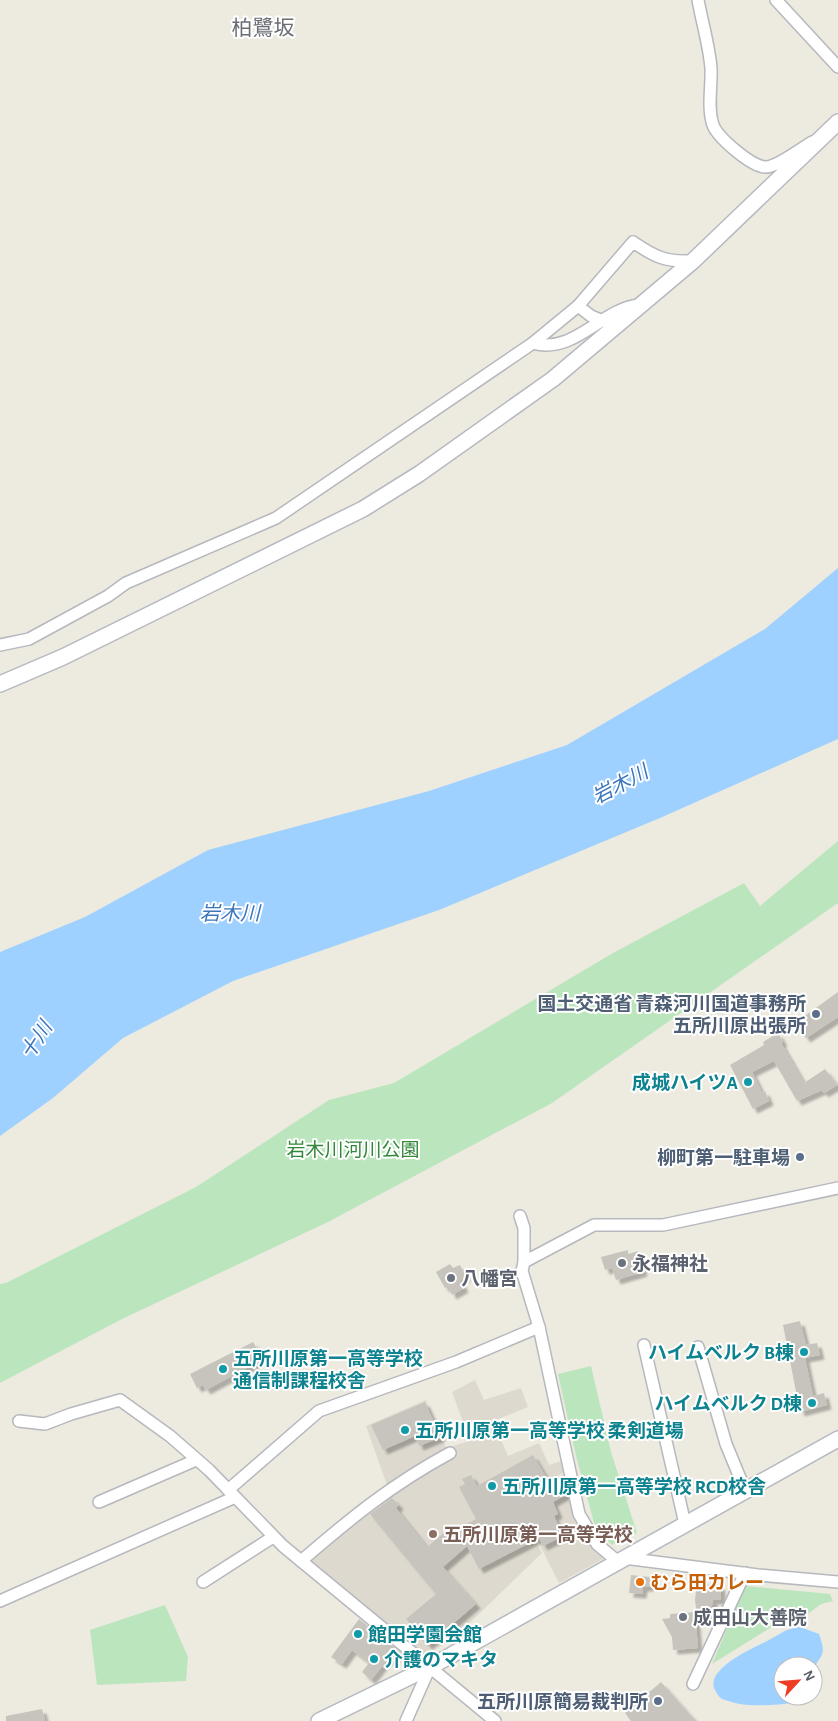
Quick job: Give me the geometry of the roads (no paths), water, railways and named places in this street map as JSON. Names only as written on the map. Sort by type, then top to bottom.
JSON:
[{"type":"street","points":[[698,0],[710,66],[710,110],[714,126],[736,151],[749,161],[765,167],[773,165],[825,135]]},
{"type":"street","points":[[776,0],[838,67]]},
{"type":"street","points":[[0,684],[63,658],[363,509],[419,474],[553,379],[693,261],[838,122]]},
{"type":"street","points":[[0,645],[29,639],[108,596],[126,583],[276,518],[533,343],[578,306],[633,242],[655,257],[674,262],[693,261]]},
{"type":"street","points":[[533,343],[544,347],[568,341],[624,309],[641,305]]},
{"type":"street","points":[[578,306],[603,321]]},
{"type":"street","points":[[524,1262],[594,1225],[663,1225],[838,1188]]},
{"type":"street","points":[[520,1216],[524,1228],[524,1262],[522,1271],[538,1327],[579,1514],[597,1544],[621,1560],[838,1582]]},
{"type":"street","points":[[0,1601],[231,1494],[320,1412],[456,1362],[538,1327]]},
{"type":"street","points":[[644,1345],[684,1524]]},
{"type":"street","points":[[698,1347],[726,1444],[745,1490]]},
{"type":"street","points":[[19,1421],[45,1424],[71,1414],[120,1400],[170,1436],[301,1561],[495,1721]]},
{"type":"street","points":[[320,1721],[430,1667],[838,1439]]},
{"type":"street","points":[[301,1561],[359,1510],[408,1476],[450,1453]]},
{"type":"street","points":[[100,1502],[196,1460]]},
{"type":"street","points":[[203,1582],[274,1537]]},
{"type":"street","points":[[693,1684],[745,1573]]},
{"type":"street","points":[[406,1721],[430,1667]]},
{"type":"water","name":"岩木川","points":[[838,568],[838,739],[660,818],[439,910],[233,981],[123,1038],[53,1098],[0,1136],[0,952],[85,917],[208,850],[429,791],[567,745],[765,629]]},
{"type":"water","points":[[800,1627],[819,1634],[823,1650],[821,1656],[773,1656],[773,1705],[733,1703],[719,1696],[713,1682],[722,1668],[740,1655],[790,1629]]},
{"type":"place","name":"国土交通省 青森河川国道事務所 五所川原出張所","points":[[816,1014]]},
{"type":"place","name":"成城ハイツA","points":[[748,1082]]},
{"type":"place","name":"柳町第一駐車場","points":[[800,1157]]},
{"type":"place","name":"永福神社","points":[[622,1263]]},
{"type":"place","name":"八幡宮","points":[[451,1278]]},
{"type":"place","name":"ハイムベルク B棟","points":[[804,1352]]},
{"type":"place","name":"五所川原第一高等学校 通信制課程校舎","points":[[223,1369]]},
{"type":"place","name":"ハイムベルク D棟","points":[[812,1403]]},
{"type":"place","name":"五所川原第一高等学校 柔剣道場","points":[[405,1430]]},
{"type":"place","name":"五所川原第一高等学校 RCD校舎","points":[[492,1486]]},
{"type":"place","name":"五所川原第一高等学校","points":[[433,1534]]},
{"type":"place","name":"むら田カレー","points":[[640,1582]]},
{"type":"place","name":"成田山大善院","points":[[683,1617]]},
{"type":"place","name":"館田学園会館","points":[[358,1634]]},
{"type":"place","name":"介護のマキタ","points":[[374,1659]]},
{"type":"place","name":"五所川原簡易裁判所","points":[[658,1701]]},
{"type":"district","name":"柏鷺坂","points":[[263,28]]},
{"type":"water label","name":"十川","points":[[36,1040]]},
{"type":"park label","name":"岩木川河川公園","points":[[353,1149]]}]
